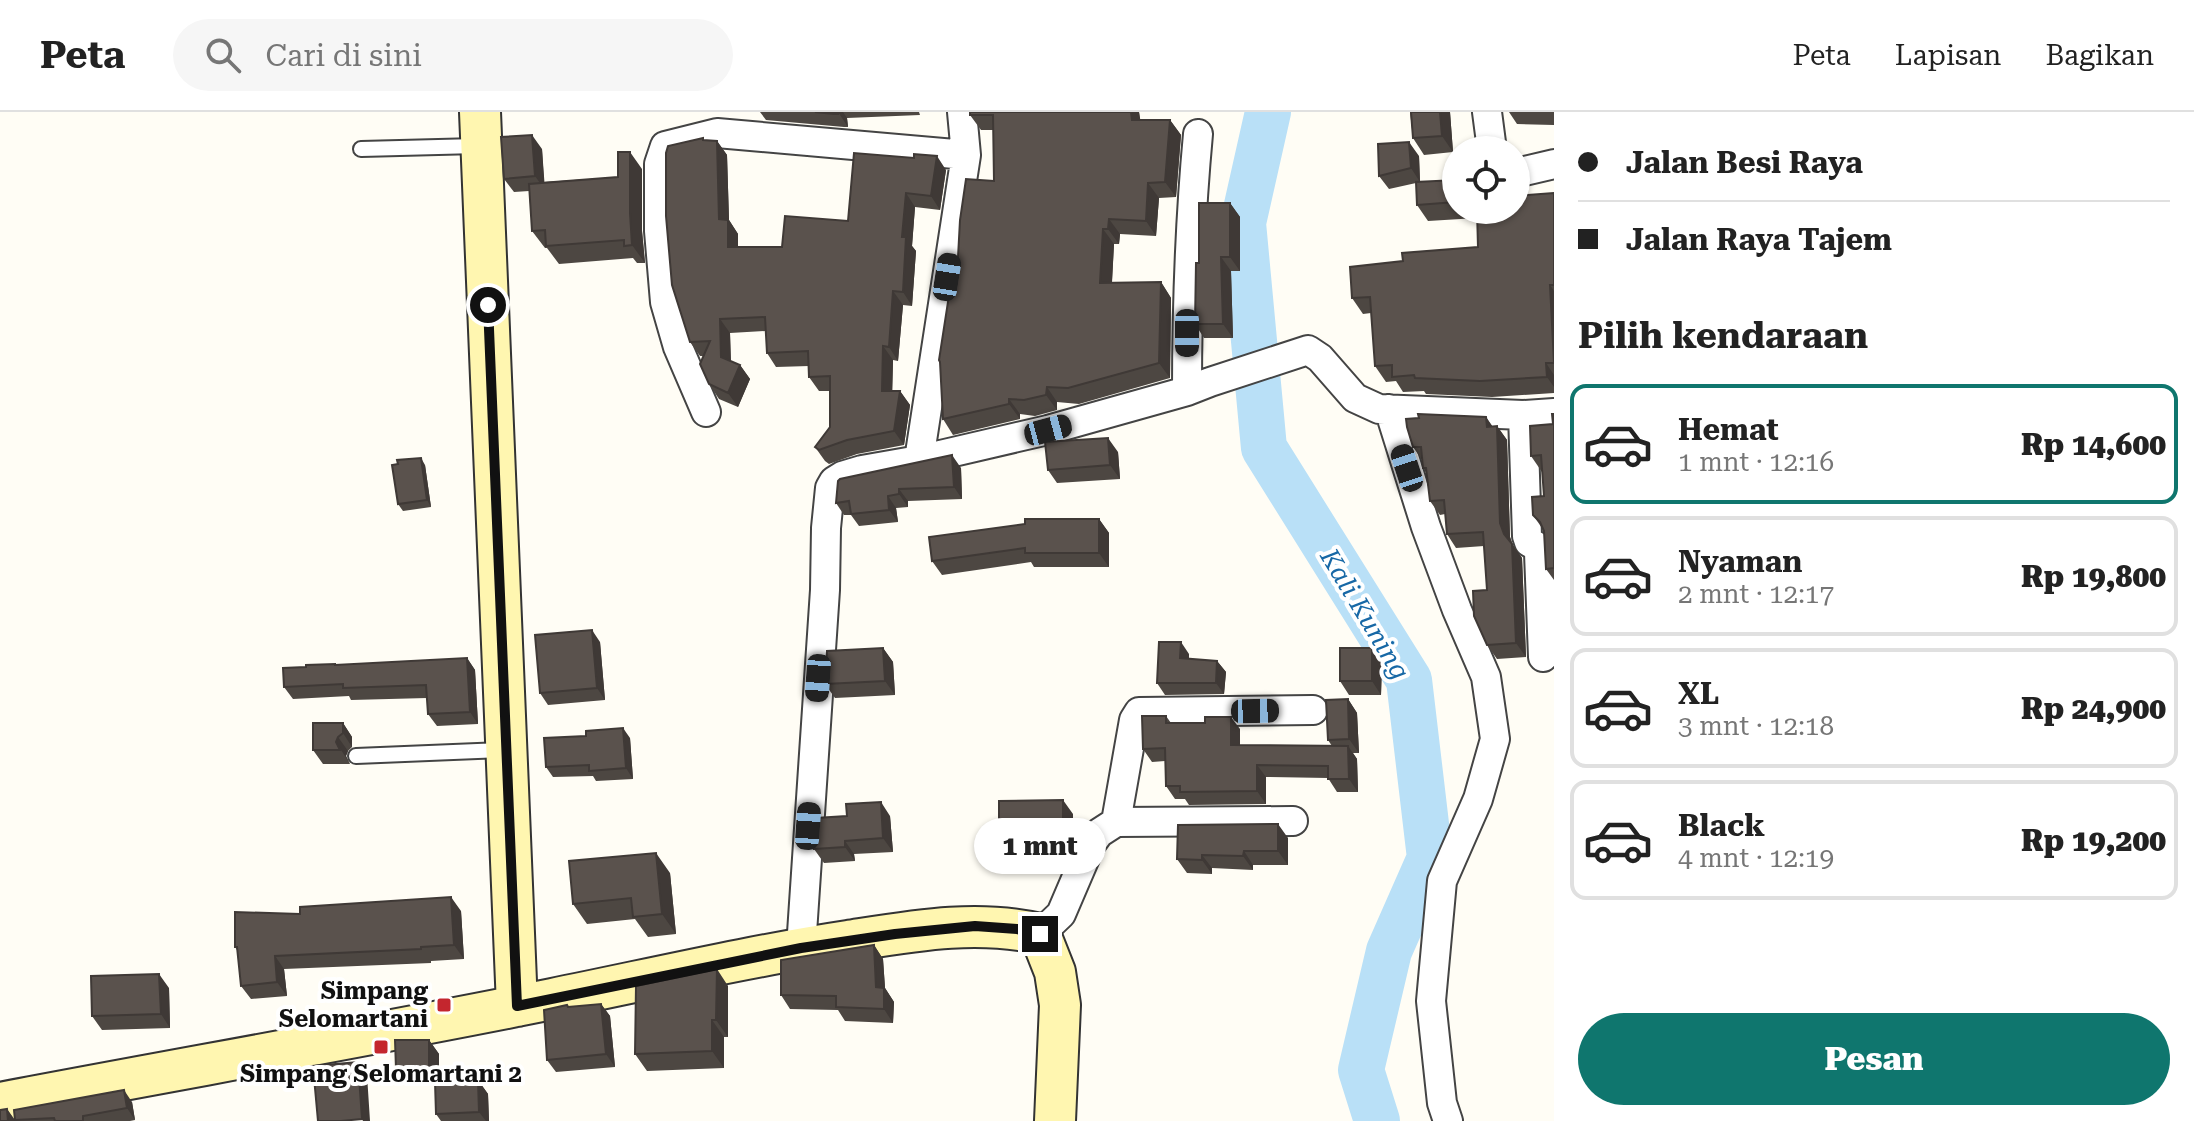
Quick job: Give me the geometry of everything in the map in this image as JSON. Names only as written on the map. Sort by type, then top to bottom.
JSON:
[{"type":"main road","points":[[480,129],[517,1006]]},
{"type":"main road","points":[[0,1103],[517,1006],[801,948],[975,926],[1040,934],[1055,972],[1060,1005],[1055,1121]]},
{"type":"street","points":[[919,460],[966,155],[962,112]]},
{"type":"street","points":[[1487,112],[1490,136]]},
{"type":"street","points":[[706,412],[678,347],[665,302],[659,231],[659,164],[665,146],[717,133],[966,155]]},
{"type":"street","points":[[1198,134],[1187,304],[1198,386]]},
{"type":"street","points":[[1530,170],[1554,164]]},
{"type":"street","points":[[801,948],[825,590],[826,528],[830,488],[834,481],[862,470],[1048,430],[1308,350],[1320,358],[1355,398],[1379,409],[1523,415],[1554,413]]},
{"type":"street","points":[[1389,409],[1426,527],[1486,677],[1495,739],[1478,799],[1442,881],[1431,1001],[1442,1103],[1448,1121]]},
{"type":"street","points":[[1523,415],[1527,536],[1539,553],[1543,657]]},
{"type":"street","points":[[1116,822],[1134,720],[1139,712],[1313,710]]},
{"type":"street","points":[[1040,934],[1061,914],[1091,844],[1099,833],[1116,822],[1293,821]]},
{"type":"lane","points":[[361,149],[480,129]]},
{"type":"lane","points":[[356,756],[507,750]]},
{"type":"building","points":[[970,112],[1131,112],[1132,120],[1170,120],[1165,182],[1148,183],[1146,221],[1109,219],[1108,229],[1103,229],[1100,283],[1161,282],[1159,363],[1068,388],[1047,387],[1046,395],[1024,400],[1009,399],[1009,404],[943,419],[939,360],[952,276],[957,276],[966,179],[994,181],[993,115],[970,115]]},
{"type":"building","points":[[1411,112],[1440,112],[1442,136],[1413,138]]},
{"type":"building","points":[[532,135],[535,176],[504,179],[501,137]]},
{"type":"building","points":[[703,138],[717,141],[719,219],[728,220],[728,247],[782,247],[785,216],[848,221],[854,153],[914,158],[914,154],[937,156],[931,196],[906,193],[902,237],[906,237],[903,292],[893,291],[889,347],[883,346],[882,391],[900,391],[894,431],[847,440],[819,450],[815,447],[830,427],[830,376],[809,377],[808,351],[767,353],[765,317],[720,319],[721,357],[740,365],[728,393],[709,384],[700,364],[710,341],[690,342],[672,285],[666,216],[668,146]]},
{"type":"building","points":[[1409,142],[1411,168],[1379,176],[1378,144]]},
{"type":"building","points":[[618,152],[630,152],[632,245],[624,246],[624,240],[546,246],[545,230],[532,231],[529,184],[618,177]]},
{"type":"building","points":[[1442,181],[1442,203],[1417,205],[1416,182]]},
{"type":"building","points":[[1554,193],[1554,285],[1550,285],[1554,363],[1546,363],[1547,377],[1480,381],[1415,378],[1414,375],[1392,377],[1392,365],[1375,366],[1370,297],[1352,298],[1350,267],[1403,261],[1402,253],[1478,247],[1477,224],[1530,224],[1530,195]]},
{"type":"building","points":[[1199,203],[1230,203],[1230,257],[1221,257],[1223,324],[1195,324]]},
{"type":"building","points":[[1418,414],[1486,417],[1487,427],[1497,426],[1500,523],[1512,544],[1516,643],[1487,645],[1474,616],[1473,591],[1487,590],[1483,532],[1447,534],[1444,500],[1430,501],[1421,447],[1413,447],[1407,427],[1406,419],[1419,418]]},
{"type":"building","points":[[1554,414],[1554,568],[1546,569],[1544,531],[1533,515],[1532,497],[1544,496],[1541,455],[1531,456],[1530,426],[1553,424]]},
{"type":"building","points":[[1108,438],[1110,465],[1048,470],[1045,442]]},
{"type":"building","points":[[952,455],[954,487],[899,489],[899,494],[888,496],[889,510],[851,514],[849,501],[836,503],[840,479]]},
{"type":"building","points":[[421,458],[427,500],[398,504],[392,465],[398,464],[397,460]]},
{"type":"building","points":[[1025,519],[1099,519],[1099,553],[1025,553],[1025,548],[932,561],[929,537],[1025,524]]},
{"type":"building","points":[[592,630],[597,688],[540,693],[535,635]]},
{"type":"building","points":[[1159,642],[1181,642],[1180,658],[1217,661],[1216,683],[1157,683]]},
{"type":"building","points":[[883,648],[885,681],[825,684],[827,651]]},
{"type":"building","points":[[1340,648],[1372,648],[1372,681],[1340,681]]},
{"type":"building","points":[[467,658],[470,712],[428,714],[426,685],[284,687],[283,668]]},
{"type":"building","points":[[1348,699],[1349,739],[1328,740],[1326,700]]},
{"type":"building","points":[[1142,716],[1166,716],[1166,723],[1205,723],[1205,717],[1231,717],[1231,745],[1348,746],[1349,779],[1328,779],[1328,766],[1257,765],[1257,791],[1180,792],[1180,786],[1166,786],[1165,748],[1143,749]]},
{"type":"building","points":[[313,723],[343,723],[343,733],[336,742],[340,750],[313,750]]},
{"type":"building","points":[[623,728],[626,768],[589,771],[589,765],[546,767],[544,738],[586,736],[586,731]]},
{"type":"building","points":[[1063,800],[1063,820],[1056,820],[1057,838],[1004,839],[1003,820],[999,820],[999,801]]},
{"type":"building","points":[[881,802],[883,838],[845,841],[845,847],[814,849],[816,818],[847,816],[846,804]]},
{"type":"building","points":[[1278,824],[1278,851],[1244,851],[1243,856],[1202,855],[1202,860],[1177,859],[1178,825]]},
{"type":"building","points":[[656,853],[662,914],[633,917],[631,898],[573,904],[569,861]]},
{"type":"building","points":[[451,897],[454,945],[275,956],[277,982],[241,986],[235,947],[235,912],[300,914],[300,907]]},
{"type":"building","points":[[874,945],[876,987],[884,988],[884,1009],[836,1007],[836,996],[781,995],[781,960]]},
{"type":"building","points":[[717,969],[712,1051],[635,1054],[636,986]]},
{"type":"building","points":[[159,974],[161,1014],[92,1016],[91,976]]},
{"type":"building","points":[[601,1004],[606,1054],[547,1060],[544,1010],[567,1005]]},
{"type":"building","points":[[395,1040],[429,1040],[429,1068],[396,1069]]},
{"type":"building","points":[[358,1062],[362,1119],[318,1121],[313,1066]]},
{"type":"building","points":[[478,1080],[479,1112],[436,1114],[435,1082]]},
{"type":"building","points":[[124,1090],[127,1108],[83,1116],[83,1121],[55,1121],[54,1118],[15,1120],[14,1110]]},
{"type":"building","points":[[7,1109],[8,1121],[0,1121],[0,1110]]},
{"type":"waterway","name":"Kali Kuning","points":[[1268,112],[1243,223],[1264,448],[1409,680],[1430,858],[1389,951],[1361,1070],[1377,1121]]},
{"type":"place","name":"Simpang Selomartani","points":[[444,1005]]},
{"type":"place","name":"Simpang Selomartani 2","points":[[381,1047]]},
{"type":"route","points":[[488,305],[517,1006],[801,948],[895,934],[975,926],[1040,934]]}]
